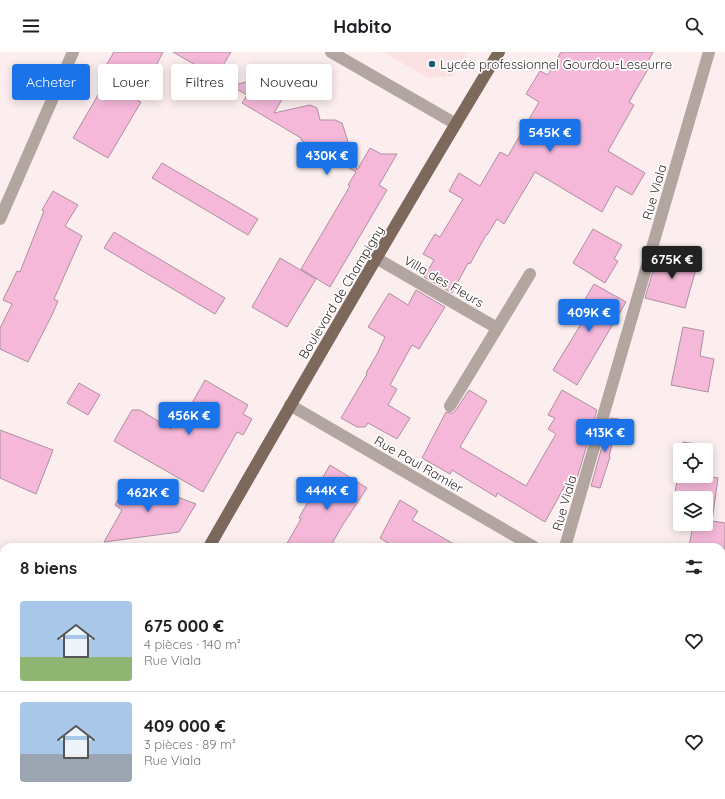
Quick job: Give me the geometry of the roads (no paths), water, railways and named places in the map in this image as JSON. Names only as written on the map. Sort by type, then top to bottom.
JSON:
[{"type":"main road","name":"Boulevard de Champigny","points":[[211,543],[290,404],[499,52]]},
{"type":"street","points":[[0,219],[73,52]]},
{"type":"street","points":[[331,52],[456,124]]},
{"type":"street","name":"Rue Viala","points":[[567,543],[709,52]]},
{"type":"street","name":"Villa des Fleurs","points":[[376,258],[497,328]]},
{"type":"street","points":[[450,406],[530,274]]},
{"type":"street","name":"Rue Paul Ramier","points":[[290,404],[527,543]]},
{"type":"place","name":"Lycée professionnel Gourdou-Leseurre","points":[[432,64]]}]
